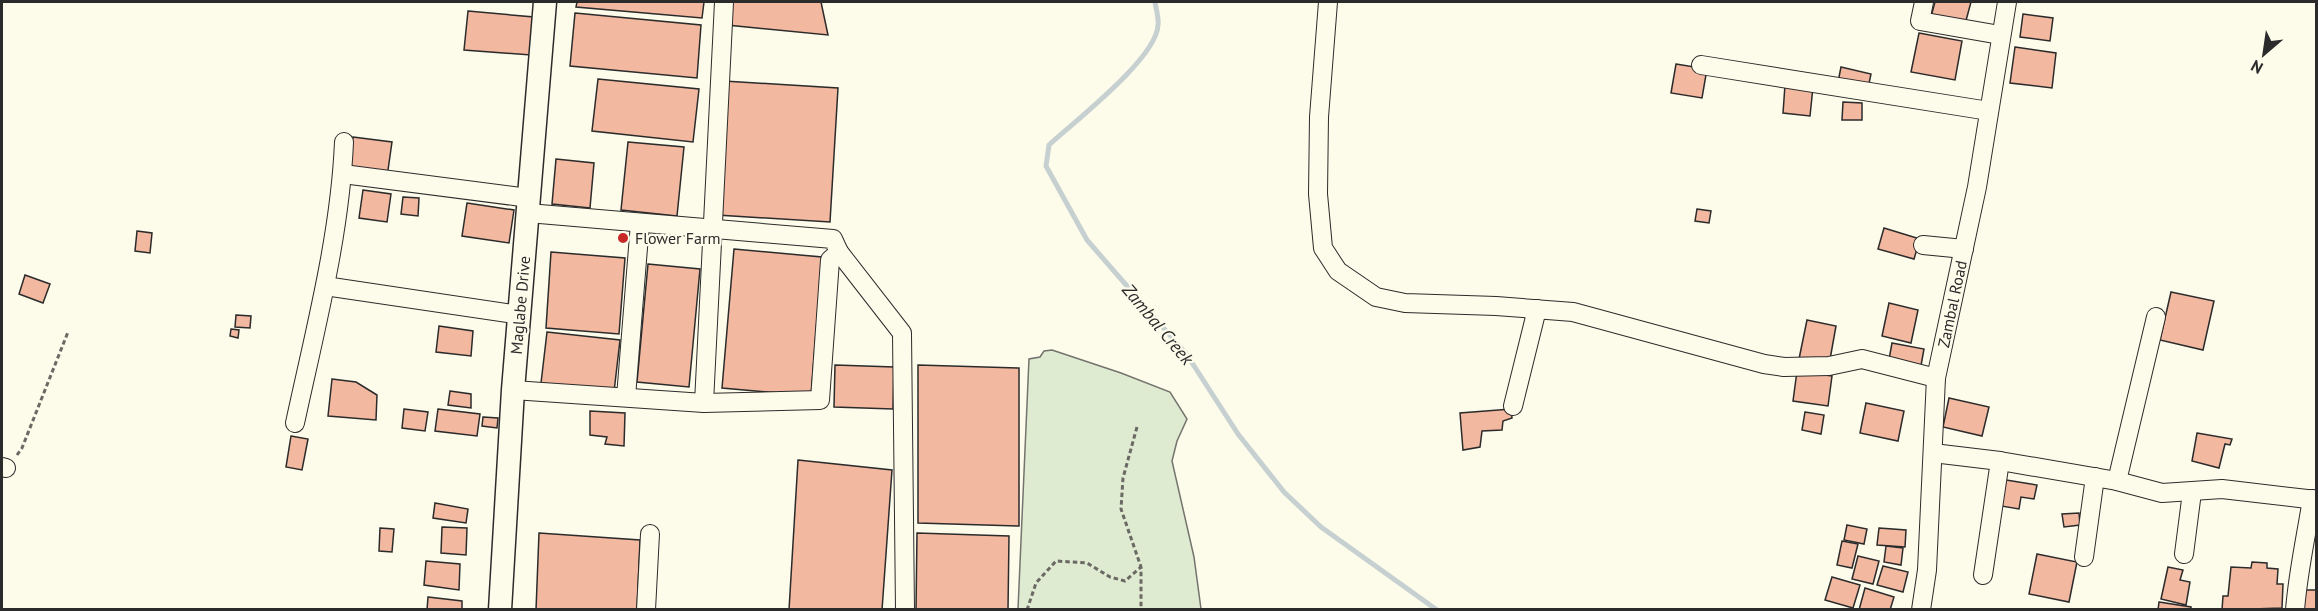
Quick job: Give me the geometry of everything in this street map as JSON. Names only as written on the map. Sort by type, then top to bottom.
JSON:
[{"type":"main road","name":"Maglabe Drive","points":[[500,609],[513,390],[545,2]]},
{"type":"street","points":[[704,403],[724,2]]},
{"type":"street","points":[[1328,2],[1318,183],[1323,248],[1338,271],[1376,297],[1405,303],[1573,312],[1630,330],[1784,368],[1829,366],[1862,359],[1936,378]]},
{"type":"street","points":[[1924,2],[1920,21],[2000,35]]},
{"type":"street","name":"Zambal Road","points":[[1921,609],[1927,570],[1936,378],[1964,249],[2007,2]]},
{"type":"street","points":[[1701,65],[1989,111]]},
{"type":"street","points":[[295,423],[325,285],[343,174],[344,142]]},
{"type":"street","points":[[343,174],[640,223],[711,227],[833,239],[838,252],[902,333],[905,609]]},
{"type":"street","points":[[626,398],[640,223]]},
{"type":"street","points":[[1923,245],[1964,249]]},
{"type":"street","points":[[513,390],[704,403],[820,400],[830,260],[838,252]]},
{"type":"street","points":[[325,285],[520,315]]},
{"type":"street","points":[[1513,406],[1537,309]]},
{"type":"street","points":[[2117,481],[2156,317]]},
{"type":"street","points":[[1933,453],[2001,461],[2095,477],[2162,493],[2222,489],[2314,500],[2306,542],[2298,566],[2295,609]]},
{"type":"street","points":[[1983,575],[2001,461]]},
{"type":"street","points":[[2084,557],[2095,477]]},
{"type":"street","points":[[2184,554],[2192,492]]},
{"type":"street","points":[[646,609],[650,534]]},
{"type":"path","points":[[4,468],[22,448],[68,332]]},
{"type":"path","points":[[1137,427],[1123,478],[1121,509],[1141,567],[1141,609]]},
{"type":"path","points":[[1027,609],[1036,583],[1056,561],[1087,563],[1110,577],[1125,581],[1141,567]]},
{"type":"green space","points":[[1052,350],[1170,392],[1187,419],[1177,441],[1172,461],[1194,557],[1201,609],[1018,609],[1029,359],[1040,357],[1044,351]]},
{"type":"building","points":[[577,2],[704,2],[702,18],[576,7]]},
{"type":"building","points":[[730,2],[821,2],[828,35],[727,25]]},
{"type":"building","points":[[1935,2],[1971,2],[1964,28],[1930,20]]},
{"type":"building","points":[[468,11],[534,17],[531,55],[464,50]]},
{"type":"building","points":[[575,13],[701,25],[697,78],[570,66]]},
{"type":"building","points":[[2023,14],[2053,18],[2050,41],[2020,37]]},
{"type":"building","points":[[1919,33],[1962,41],[1955,80],[1911,72]]},
{"type":"building","points":[[2015,47],[2056,53],[2052,88],[2010,83]]},
{"type":"building","points":[[1676,64],[1707,69],[1702,98],[1671,93]]},
{"type":"building","points":[[1841,67],[1871,74],[1868,88],[1838,82]]},
{"type":"building","points":[[598,79],[699,89],[693,142],[592,131]]},
{"type":"building","points":[[724,81],[838,88],[830,222],[717,215]]},
{"type":"building","points":[[1785,85],[1813,87],[1810,116],[1783,113]]},
{"type":"building","points":[[1843,102],[1862,103],[1862,120],[1842,120]]},
{"type":"building","points":[[353,137],[392,142],[387,177],[349,172]]},
{"type":"building","points":[[628,142],[684,147],[677,216],[621,210]]},
{"type":"building","points":[[556,159],[594,163],[590,208],[552,204]]},
{"type":"building","points":[[363,190],[391,194],[387,222],[359,218]]},
{"type":"building","points":[[403,197],[419,198],[418,216],[401,214]]},
{"type":"building","points":[[467,203],[514,210],[509,243],[462,236]]},
{"type":"building","points":[[1697,209],[1711,211],[1709,223],[1695,221]]},
{"type":"building","points":[[1884,228],[1920,239],[1914,259],[1878,249]]},
{"type":"building","points":[[137,231],[152,233],[150,253],[135,251]]},
{"type":"building","points":[[734,249],[822,257],[811,396],[722,388]]},
{"type":"building","points":[[551,252],[625,258],[619,334],[546,328]]},
{"type":"building","points":[[648,264],[700,269],[689,387],[637,382]]},
{"type":"building","points":[[25,275],[50,284],[43,303],[19,294]]},
{"type":"building","points":[[2171,292],[2214,301],[2203,350],[2160,340]]},
{"type":"building","points":[[1889,303],[1918,310],[1911,343],[1882,336]]},
{"type":"building","points":[[236,315],[251,316],[250,328],[235,327]]},
{"type":"building","points":[[1807,320],[1836,326],[1829,365],[1799,359]]},
{"type":"building","points":[[439,326],[473,331],[471,356],[436,352]]},
{"type":"building","points":[[231,329],[239,330],[238,338],[230,336]]},
{"type":"building","points":[[547,332],[620,340],[614,392],[541,383]]},
{"type":"building","points":[[1892,343],[1924,349],[1920,371],[1888,365]]},
{"type":"building","points":[[835,365],[894,367],[893,409],[834,407]]},
{"type":"building","points":[[918,365],[1019,368],[1019,526],[918,523]]},
{"type":"building","points":[[1797,371],[1832,376],[1828,406],[1793,401]]},
{"type":"building","points":[[332,379],[356,382],[377,395],[376,420],[328,416]]},
{"type":"building","points":[[450,391],[471,394],[471,408],[448,405]]},
{"type":"building","points":[[1949,398],[1989,407],[1982,436],[1943,427]]},
{"type":"building","points":[[1866,403],[1904,411],[1898,441],[1860,433]]},
{"type":"building","points":[[404,409],[428,412],[425,431],[402,428]]},
{"type":"building","points":[[438,409],[480,414],[477,436],[435,431]]},
{"type":"building","points":[[1511,409],[1512,418],[1503,421],[1502,430],[1482,431],[1480,447],[1463,450],[1460,413]]},
{"type":"building","points":[[590,411],[625,413],[624,446],[605,444],[607,437],[590,435]]},
{"type":"building","points":[[1805,412],[1824,415],[1821,434],[1802,430]]},
{"type":"building","points":[[483,417],[498,418],[497,428],[482,426]]},
{"type":"building","points":[[2197,433],[2232,439],[2230,445],[2225,444],[2219,468],[2192,461]]},
{"type":"building","points":[[291,436],[308,439],[302,470],[286,467]]},
{"type":"building","points":[[798,460],[892,470],[882,610],[789,610]]},
{"type":"building","points":[[2000,479],[2037,485],[2034,499],[2021,497],[2019,509],[1995,505]]},
{"type":"building","points":[[435,503],[468,509],[466,523],[433,518]]},
{"type":"building","points":[[2079,513],[2080,525],[2064,527],[2062,514]]},
{"type":"building","points":[[1847,525],[1867,529],[1864,544],[1844,540]]},
{"type":"building","points":[[442,527],[467,528],[466,555],[441,553]]},
{"type":"building","points":[[380,528],[394,529],[392,552],[379,551]]},
{"type":"building","points":[[1879,528],[1906,530],[1905,547],[1877,545]]},
{"type":"building","points":[[539,533],[640,540],[637,610],[536,610]]},
{"type":"building","points":[[917,533],[1009,536],[1008,610],[916,610]]},
{"type":"building","points":[[1842,541],[1858,544],[1852,568],[1837,565]]},
{"type":"building","points":[[1886,546],[1903,548],[1901,565],[1884,562]]},
{"type":"building","points":[[2037,554],[2077,562],[2069,602],[2029,594]]},
{"type":"building","points":[[1858,556],[1879,561],[1873,584],[1852,579]]},
{"type":"building","points":[[426,561],[460,564],[459,590],[424,585]]},
{"type":"building","points":[[2252,562],[2267,563],[2267,568],[2278,569],[2277,584],[2283,584],[2282,608],[2222,610],[2223,596],[2228,596],[2231,567],[2251,568]]},
{"type":"building","points":[[1883,566],[1908,572],[1903,592],[1877,585]]},
{"type":"building","points":[[2168,567],[2183,570],[2180,580],[2190,582],[2186,605],[2161,599]]},
{"type":"building","points":[[1832,577],[1860,585],[1853,608],[1825,600]]},
{"type":"building","points":[[1865,588],[1894,597],[1890,610],[1859,610]]},
{"type":"building","points":[[2299,590],[2316,590],[2316,610],[2299,610]]},
{"type":"building","points":[[428,597],[462,601],[462,610],[427,610]]},
{"type":"building","points":[[2159,602],[2191,607],[2191,610],[2158,610]]},
{"type":"waterway","name":"Zambal Creek","points":[[1155,2],[1158,25],[1154,39],[1130,71],[1049,145],[1046,166],[1087,240],[1187,355],[1238,434],[1284,492],[1321,527],[1437,610]]},
{"type":"place","name":"Flower Farm","points":[[623,238]]}]
